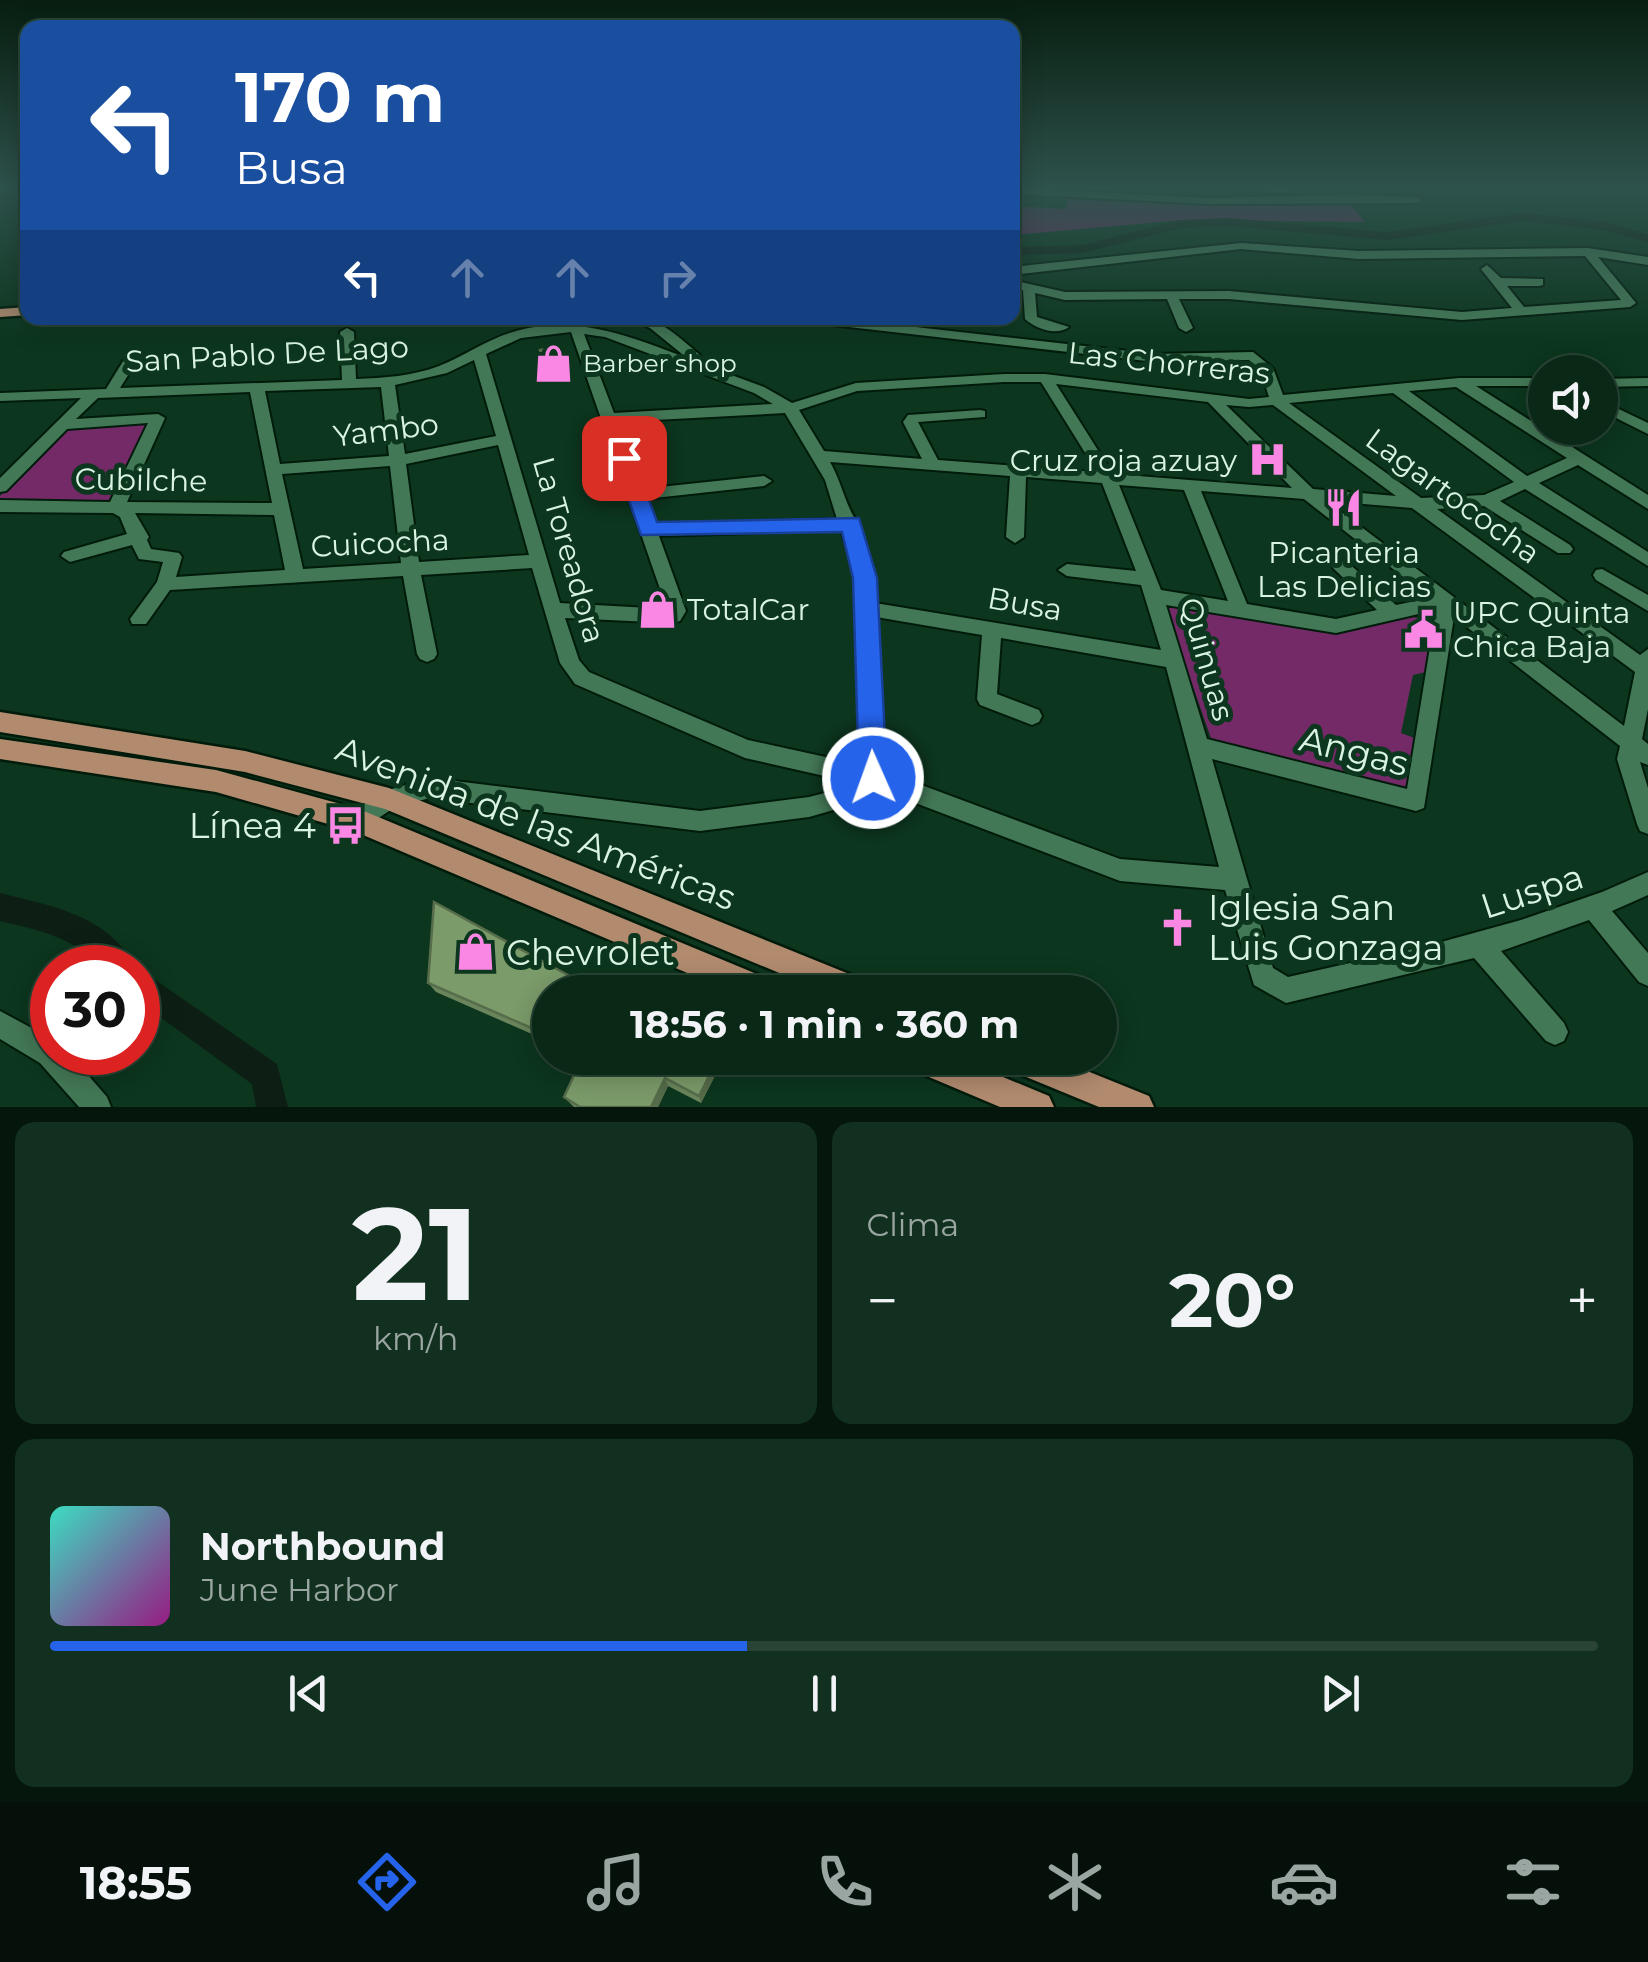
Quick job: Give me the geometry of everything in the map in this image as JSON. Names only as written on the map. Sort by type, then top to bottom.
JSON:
[{"type":"main road","name":"Avenida de las Américas","points":[[0,722],[232,756],[318,776],[389,799],[818,975]]},
{"type":"main road","name":"Avenida de las Américas","points":[[0,749],[216,781],[359,821],[726,975]]},
{"type":"main road","points":[[961,1075],[1038,1107]]},
{"type":"main road","points":[[1060,1075],[1138,1107]]},
{"type":"street","points":[[1020,270],[1241,246],[1359,255],[1588,252],[1648,261]]},
{"type":"street","points":[[1020,289],[1064,296],[1248,296],[1462,316],[1630,302],[1588,252]]},
{"type":"street","points":[[1486,269],[1522,313]]},
{"type":"street","points":[[1496,282],[1539,282]]},
{"type":"street","points":[[1020,291],[1032,318],[1045,326],[1062,328]]},
{"type":"street","points":[[1171,295],[1186,328]]},
{"type":"street","points":[[359,821],[389,799],[430,788],[700,821],[809,807],[850,796],[873,778],[865,578],[851,524],[820,456],[778,389],[691,356],[655,325]]},
{"type":"street","points":[[942,325],[1155,358],[1248,355],[1268,371],[1278,402]]},
{"type":"street","points":[[553,610],[673,616],[676,602],[576,329]]},
{"type":"street","name":"San Pablo De Lago","points":[[0,397],[388,382],[424,376],[480,355],[526,331],[576,329],[607,333],[759,390],[790,408]]},
{"type":"street","points":[[347,332],[348,384]]},
{"type":"street","name":"La Toreadora","points":[[480,355],[553,610],[570,663],[582,678],[602,690],[745,749],[873,778],[1120,870],[1230,879]]},
{"type":"street","name":"Cubilche","points":[[0,487],[130,361]]},
{"type":"street","name":"Las Chorreras","points":[[610,418],[790,408],[884,384],[1045,378],[1214,400],[1278,402],[1394,387],[1528,382]]},
{"type":"street","name":"Quinuas","points":[[1045,378],[1108,478],[1152,588],[1198,746],[1230,879],[1262,976]]},
{"type":"street","points":[[388,382],[411,569],[427,654]]},
{"type":"street","points":[[1458,382],[1648,503]]},
{"type":"street","points":[[1618,382],[1648,382]]},
{"type":"street","points":[[1394,387],[1524,481],[1648,560]]},
{"type":"street","name":"Cuicocha","points":[[257,388],[295,575],[538,562]]},
{"type":"street","points":[[1214,400],[1311,497],[1639,750]]},
{"type":"street","name":"Lagartococha","points":[[1278,402],[1413,503],[1647,663]]},
{"type":"street","points":[[1618,413],[1648,429]]},
{"type":"street","points":[[932,463],[910,422],[913,418],[980,414]]},
{"type":"street","points":[[60,425],[158,418],[116,506],[127,514],[145,555],[173,557],[165,584],[138,619]]},
{"type":"street","name":"Yambo","points":[[274,469],[397,462],[505,439]]},
{"type":"street","points":[[820,456],[1413,503],[1487,500],[1579,459]]},
{"type":"street","points":[[1015,537],[1018,470]]},
{"type":"street","points":[[637,495],[764,482]]},
{"type":"street","points":[[1191,486],[1240,609]]},
{"type":"street","points":[[1487,500],[1564,549]]},
{"type":"street","name":"Cubilche","points":[[0,506],[281,509]]},
{"type":"street","points":[[648,530],[851,524]]},
{"type":"street","points":[[70,556],[140,537]]},
{"type":"street","points":[[1340,565],[1394,614]]},
{"type":"street","points":[[1067,570],[1336,626],[1447,602]]},
{"type":"street","points":[[165,584],[295,575]]},
{"type":"street","points":[[1602,576],[1648,604]]},
{"type":"street","name":"Angas","points":[[1198,746],[1416,801],[1447,602]]},
{"type":"street","name":"Busa","points":[[866,608],[1173,660]]},
{"type":"street","points":[[992,629],[987,699],[1032,716]]},
{"type":"street","points":[[1647,663],[1639,750],[1628,759],[1648,824]]},
{"type":"street","name":"Luspa","points":[[1262,976],[1286,990],[1302,988],[1480,946],[1595,909],[1648,884]]},
{"type":"street","points":[[1595,909],[1648,973]]},
{"type":"street","points":[[1480,946],[1555,1032]]},
{"type":"street","points":[[0,1024],[50,1053],[97,1107]]},
{"type":"shaded area","points":[[157,419],[112,503],[0,502],[0,496],[67,426]]},
{"type":"shaded area","points":[[1171,602],[1337,631],[1412,617],[1435,621],[1430,671],[1413,675],[1401,733],[1417,739],[1409,791],[1212,741],[1166,610]]},
{"type":"building","points":[[556,346],[561,359],[545,362],[540,350]]},
{"type":"building","name":"Chevrolet","points":[[434,902],[568,975],[532,975],[532,1028],[428,983]]},
{"type":"building","points":[[574,1075],[710,1075],[699,1096],[665,1078],[651,1107],[580,1107],[564,1097]]},
{"type":"waterway","points":[[1020,251],[1083,249],[1124,239]]},
{"type":"waterway","points":[[0,907],[67,926],[99,945]]},
{"type":"waterway","points":[[160,999],[266,1075],[272,1107]]},
{"type":"place","name":"Barber shop","points":[[553,363]]},
{"type":"place","name":"Cruz roja azuay","points":[[1267,460]]},
{"type":"place","name":"Picanteria Las Delicias","points":[[1344,508]]},
{"type":"place","name":"TotalCar","points":[[657,609]]},
{"type":"place","name":"UPC Quinta Chica Baja","points":[[1423,629]]},
{"type":"place","name":"Línea 4","points":[[346,825]]},
{"type":"place","name":"Iglesia San Luis Gonzaga","points":[[1178,927]]},
{"type":"place","name":"Chevrolet","points":[[476,952]]},
{"type":"route","points":[[624,458],[648,530],[851,524],[865,578],[873,778]]}]
